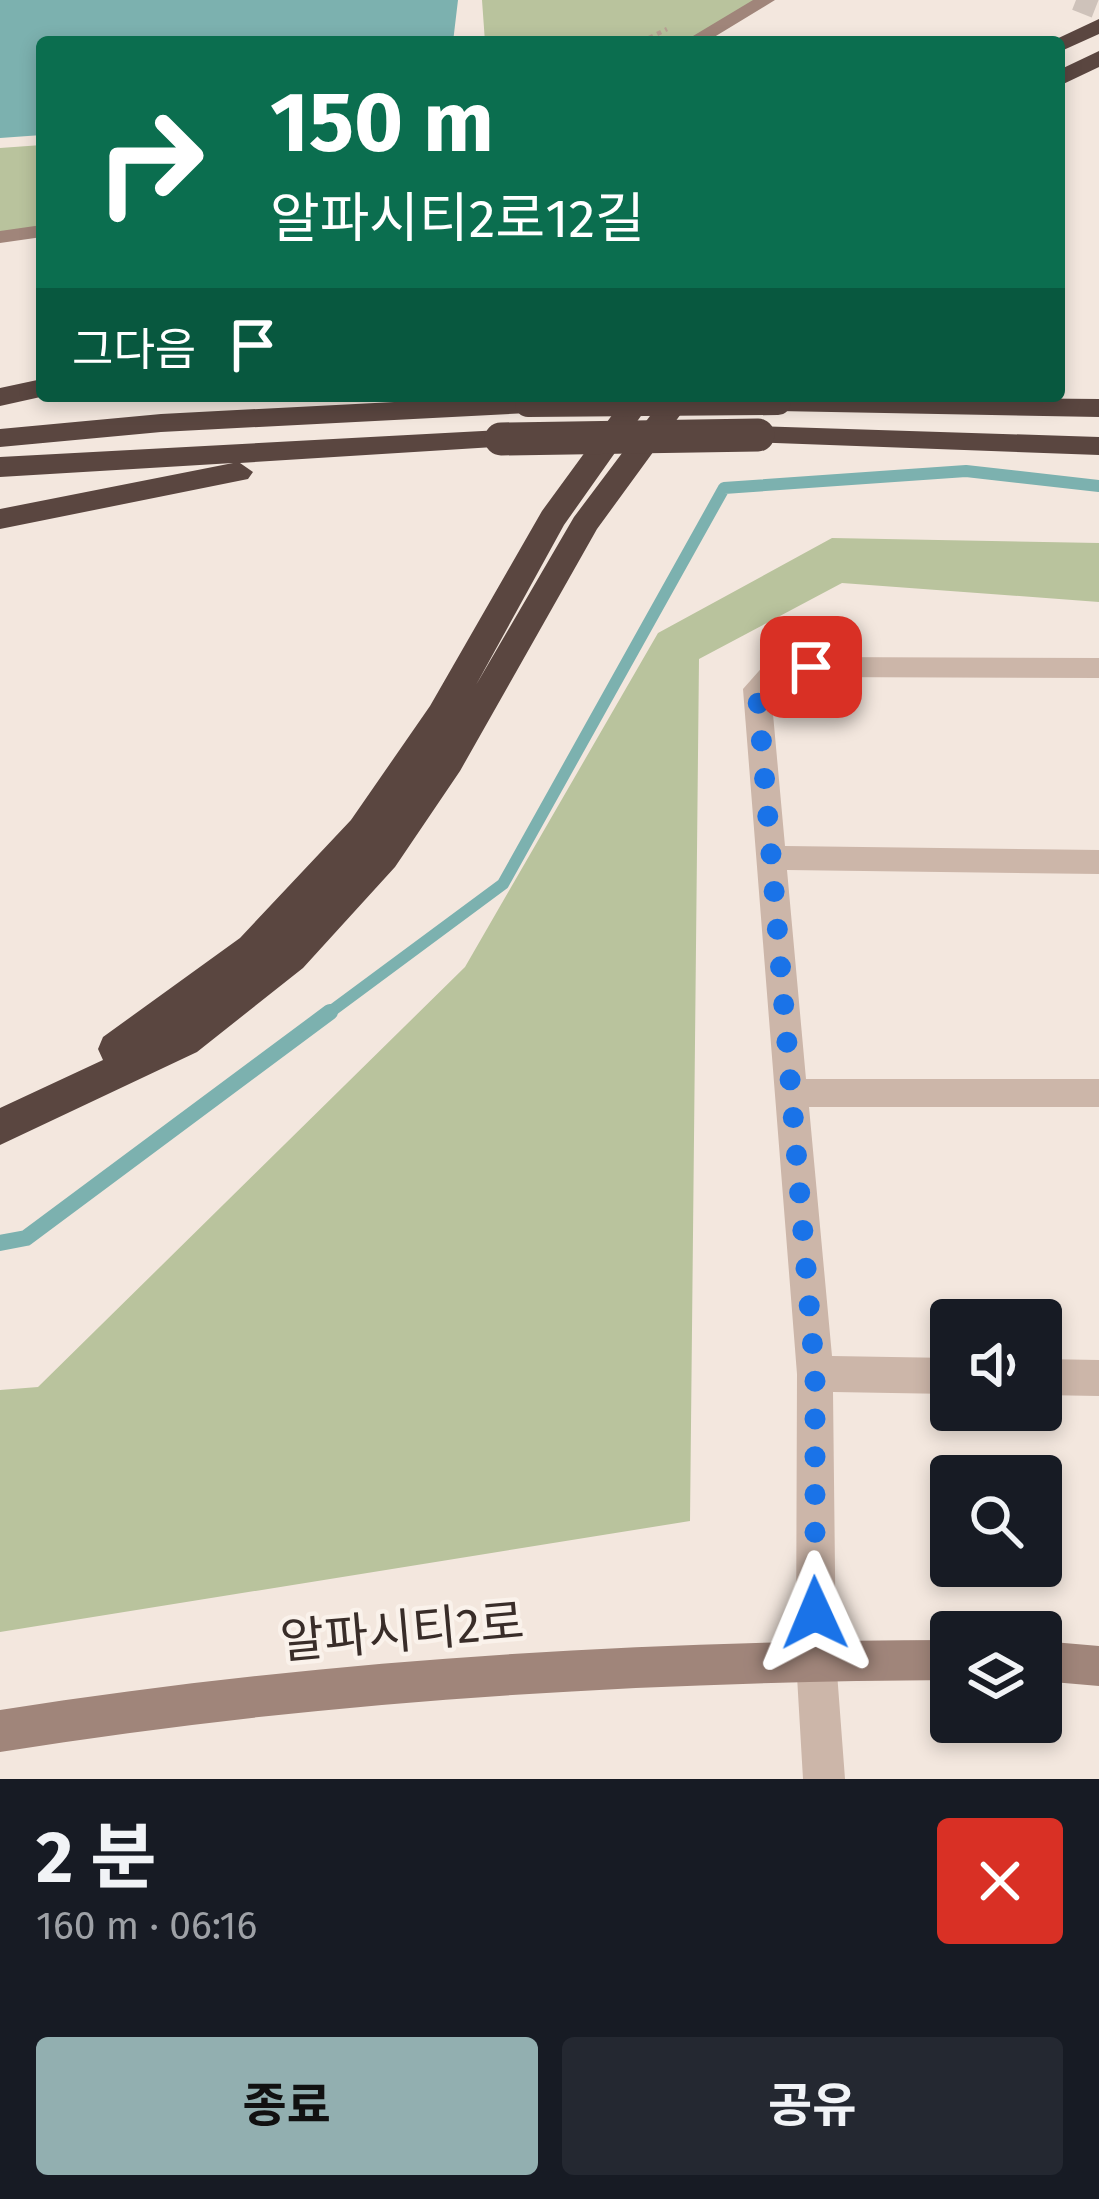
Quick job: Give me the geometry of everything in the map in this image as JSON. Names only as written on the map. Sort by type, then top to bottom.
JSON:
[{"type":"highway","points":[[1065,42],[1099,26]]},
{"type":"highway","points":[[1065,59],[1099,40]]},
{"type":"highway","points":[[1065,76],[1099,58]]},
{"type":"highway","points":[[0,397],[36,389]]},
{"type":"highway","points":[[0,1105],[94,1063],[188,1006],[252,954],[341,861],[430,734],[530,556],[637,402]]},
{"type":"highway","points":[[0,1127],[183,1040],[290,957],[382,856],[448,762],[585,524],[676,402]]},
{"type":"highway","points":[[0,438],[161,423],[528,404],[778,402],[1099,408]]},
{"type":"highway","points":[[0,467],[501,439],[758,435],[1099,446]]},
{"type":"highway","points":[[0,519],[385,444]]},
{"type":"street","points":[[703,36],[766,0]]},
{"type":"street","points":[[0,237],[36,232]]},
{"type":"street","points":[[824,1779],[816,1659],[815,1374],[757,689],[776,671],[811,667],[1099,668]]},
{"type":"street","points":[[770,858],[1099,862]]},
{"type":"street","points":[[788,1093],[1099,1093]]},
{"type":"street","points":[[815,1374],[930,1376]]},
{"type":"street","points":[[1062,1377],[1099,1378]]},
{"type":"street","name":"알파시티2로","points":[[0,1731],[438,1674],[816,1659],[930,1660]]},
{"type":"street","points":[[1062,1663],[1099,1666]]},
{"type":"green space","points":[[482,0],[766,0],[703,36],[485,36]]},
{"type":"green space","points":[[36,145],[36,232],[0,237],[0,148]]},
{"type":"green space","points":[[832,538],[1099,543],[1099,602],[842,583],[699,659],[690,1521],[0,1632],[0,1390],[38,1387],[465,967],[658,633]]},
{"type":"water","points":[[0,0],[458,0],[454,36],[36,36],[36,135],[0,138]]},
{"type":"waterway","points":[[326,1015],[503,884],[724,488],[966,471],[1099,486]]},
{"type":"waterway","points":[[0,1243],[26,1238],[330,1012]]},
{"type":"tunnel","points":[[1076,0],[1099,9]]},
{"type":"route","points":[[811,667],[776,671],[757,689],[815,1374],[815,1613]]}]
